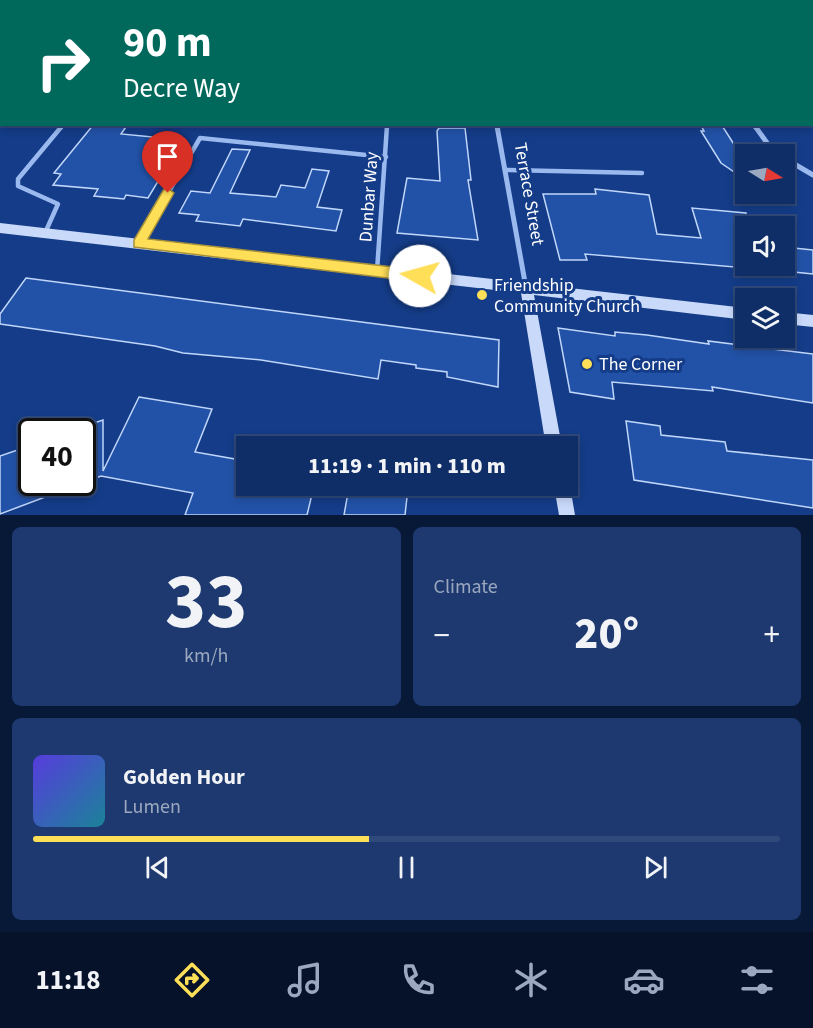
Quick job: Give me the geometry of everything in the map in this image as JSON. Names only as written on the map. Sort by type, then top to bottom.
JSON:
[{"type":"street","name":"Terrace Street","points":[[497,126],[552,436]]},
{"type":"street","points":[[755,126],[768,144]]},
{"type":"street","points":[[795,164],[813,175]]},
{"type":"street","points":[[0,228],[735,313]]},
{"type":"street","points":[[795,319],[813,321]]},
{"type":"street","points":[[563,496],[567,515]]},
{"type":"lane","points":[[45,233],[58,204],[18,186],[18,179],[62,126]]},
{"type":"lane","name":"Dunbar Way","points":[[377,271],[387,126]]},
{"type":"lane","points":[[139,243],[200,138],[386,158]]},
{"type":"lane","points":[[505,170],[642,173]]},
{"type":"building","points":[[92,126],[127,126],[121,134],[183,140],[148,198],[126,195],[124,199],[94,196],[98,189],[53,185],[61,174],[54,173]]},
{"type":"building","points":[[701,126],[722,126],[735,146],[735,173],[721,163],[701,131],[704,131]]},
{"type":"building","points":[[439,128],[465,128],[471,180],[468,180],[478,240],[397,233],[407,178],[440,181],[437,131]]},
{"type":"building","points":[[232,149],[250,150],[230,193],[276,197],[281,185],[305,188],[312,169],[329,171],[317,207],[342,210],[336,231],[243,219],[240,226],[196,221],[199,215],[179,213],[191,191],[210,193]]},
{"type":"building","points":[[595,189],[649,195],[657,234],[701,238],[692,208],[746,213],[746,216],[735,216],[735,267],[585,254],[587,260],[560,260],[543,194],[596,194]]},
{"type":"building","points":[[795,248],[813,250],[813,274],[795,272]]},
{"type":"building","points":[[26,278],[499,340],[498,387],[447,377],[447,372],[381,360],[378,379],[261,360],[183,353],[155,346],[0,324],[0,314]]},
{"type":"building","points":[[558,328],[615,336],[615,332],[647,335],[709,344],[708,341],[735,344],[735,348],[765,348],[813,354],[813,403],[712,387],[713,391],[612,382],[614,399],[570,392]]},
{"type":"building","points":[[139,397],[212,409],[195,452],[236,459],[236,496],[312,496],[307,515],[185,515],[193,493],[101,476],[96,478],[96,422],[103,420],[103,471]]},
{"type":"building","points":[[626,421],[660,426],[661,435],[725,442],[727,451],[813,460],[813,508],[634,480]]},
{"type":"building","points":[[18,450],[18,496],[48,496],[0,514],[0,456]]},
{"type":"building","points":[[347,496],[407,497],[405,515],[344,515]]},
{"type":"place","name":"Friendship Community Church","points":[[482,295]]},
{"type":"place","name":"The Corner","points":[[587,364]]},
{"type":"route","points":[[168,193],[139,243],[420,276]]}]
